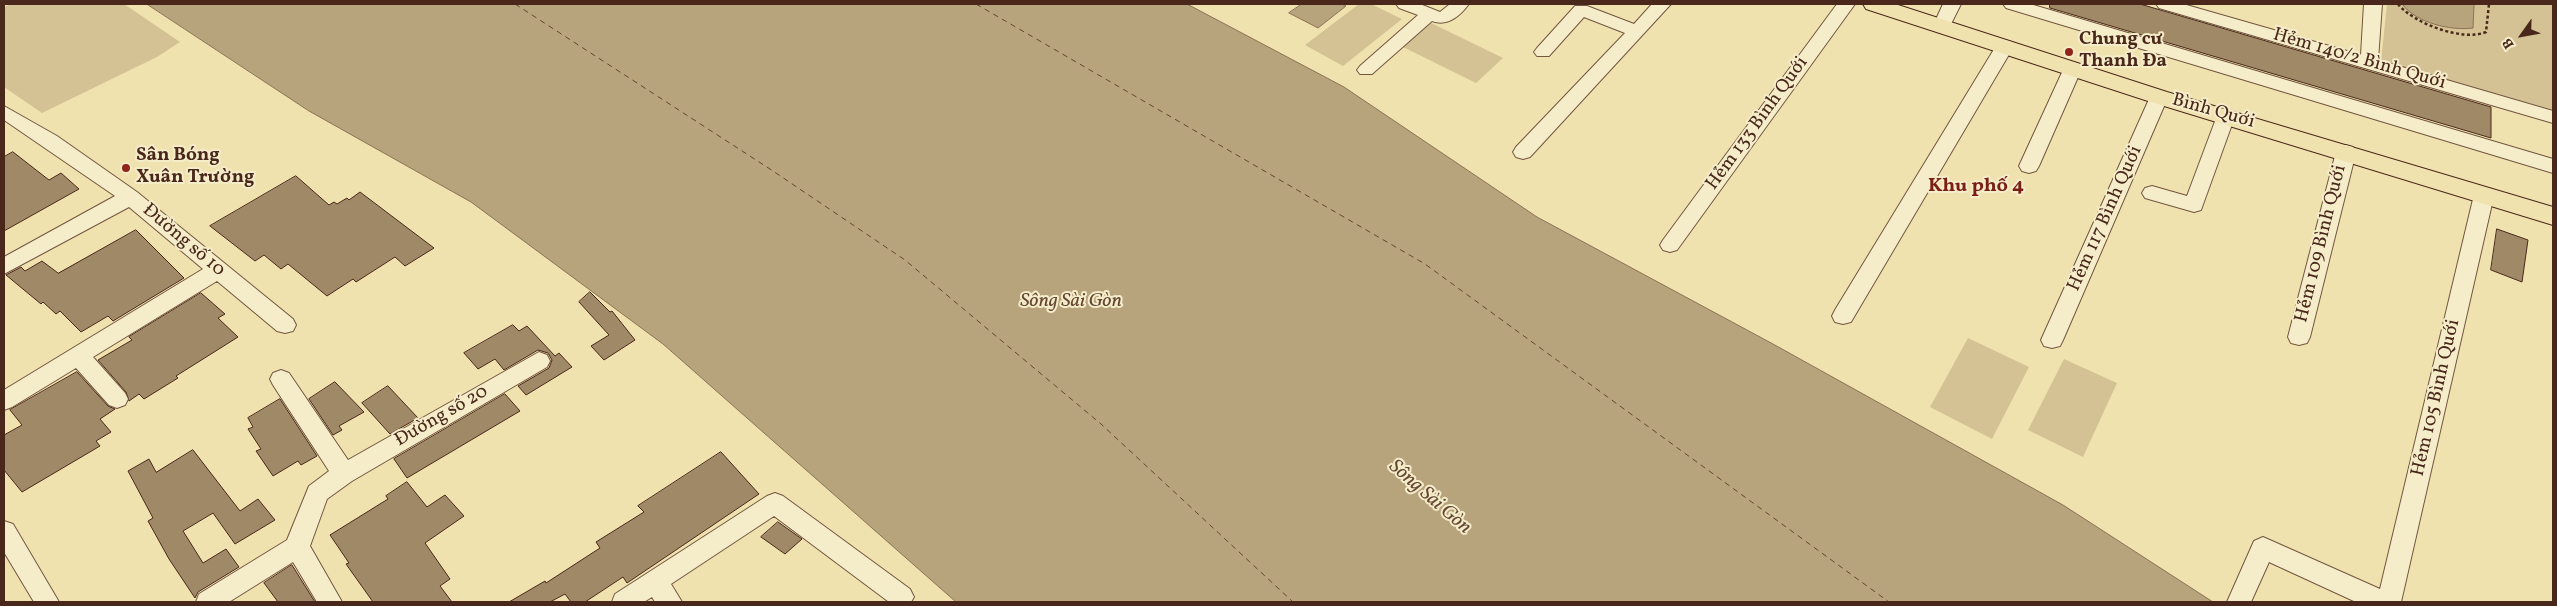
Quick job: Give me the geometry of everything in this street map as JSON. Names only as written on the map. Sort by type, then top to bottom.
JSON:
[{"type":"main road","name":"Bình Quới","points":[[1874,4],[2159,97],[2553,216]]},
{"type":"street","points":[[1405,4],[1442,19],[1460,4]]},
{"type":"street","points":[[1523,152],[1662,4]]},
{"type":"street","name":"Hẻm 133 Bình Quới","points":[[1670,245],[1846,4]]},
{"type":"street","points":[[1942,26],[1952,4]]},
{"type":"street","points":[[2012,4],[2553,166]]},
{"type":"street","name":"Hẻm 140/2 Bình Quới","points":[[2165,4],[2553,117]]},
{"type":"street","points":[[2369,63],[2373,4]]},
{"type":"street","points":[[1543,52],[1581,10],[1636,31]]},
{"type":"street","points":[[1366,70],[1430,14]]},
{"type":"street","points":[[1843,316],[2005,46]]},
{"type":"street","points":[[2029,166],[2073,68]]},
{"type":"street","name":"Hẻm 117 Bình Quới","points":[[2052,340],[2159,97]]},
{"type":"street","name":"Đường số 10","points":[[4,112],[50,141],[130,197],[285,325]]},
{"type":"street","points":[[2152,193],[2194,205],[2226,116]]},
{"type":"street","name":"Hẻm 109 Bình Quới","points":[[2299,337],[2346,152]]},
{"type":"street","name":"Hẻm 105 Bình Quới","points":[[2389,602],[2484,195]]},
{"type":"street","points":[[4,266],[130,197]]},
{"type":"street","points":[[4,402],[218,270]]},
{"type":"street","points":[[78,356],[117,399]]},
{"type":"street","name":"Đường số 20","points":[[297,547],[317,493],[344,474],[539,361]]},
{"type":"street","points":[[281,379],[344,474]]},
{"type":"street","points":[[624,602],[775,504],[901,597]]},
{"type":"street","points":[[4,531],[48,602]]},
{"type":"street","points":[[208,602],[297,547],[330,602]]},
{"type":"street","points":[[2239,602],[2263,548],[2382,602]]},
{"type":"street","points":[[655,582],[670,602]]},
{"type":"path","points":[[2398,4],[2412,18],[2427,24],[2479,35],[2486,32],[2488,4]]},
{"type":"shaded area","points":[[10,4],[124,4],[180,42],[157,57],[42,113],[4,87],[4,7]]},
{"type":"shaded area","points":[[1359,4],[1371,4],[1402,19],[1343,66],[1305,45]]},
{"type":"shaded area","points":[[2387,4],[2553,4],[2553,110],[2381,61]]},
{"type":"shaded area","points":[[1425,20],[1503,58],[1476,83],[1397,44]]},
{"type":"shaded area","points":[[1968,338],[2029,367],[1992,439],[1930,407]]},
{"type":"shaded area","points":[[2064,359],[2117,383],[2083,457],[2028,430]]},
{"type":"water","name":"Sông Sài Gòn","points":[[147,4],[1187,4],[1344,87],[1537,217],[1773,344],[2063,505],[2213,602],[956,602],[663,344],[471,202],[309,111]]},
{"type":"water","points":[[1302,4],[1341,4],[1346,6],[1318,28],[1289,13]]},
{"type":"water","points":[[2402,4],[2474,4],[2473,28],[2445,27],[2425,21],[2408,11]]},
{"type":"building","points":[[2050,4],[2140,4],[2491,107],[2491,138],[2050,8]]},
{"type":"building","points":[[13,152],[49,180],[61,173],[79,189],[4,231],[4,157]]},
{"type":"building","points":[[296,176],[329,205],[334,202],[337,204],[347,198],[349,200],[360,192],[434,248],[405,266],[395,257],[356,282],[353,279],[327,296],[288,264],[281,269],[264,255],[255,261],[210,226]]},
{"type":"building","points":[[2497,229],[2528,240],[2522,282],[2491,270]]},
{"type":"building","points":[[136,230],[184,278],[113,321],[108,316],[81,332],[60,311],[56,314],[43,302],[41,304],[6,275],[21,267],[25,271],[42,261],[58,273]]},
{"type":"building","points":[[590,292],[610,312],[612,311],[635,340],[604,360],[591,346],[609,335],[579,302]]},
{"type":"building","points":[[201,293],[225,314],[218,318],[238,337],[176,376],[178,378],[144,399],[139,394],[129,401],[126,392],[98,360],[132,340],[129,337]]},
{"type":"building","points":[[513,325],[519,331],[527,326],[555,356],[559,353],[572,367],[526,395],[518,386],[549,368],[552,360],[548,353],[538,350],[504,370],[495,359],[478,369],[464,353]]},
{"type":"building","points":[[77,372],[108,406],[115,409],[100,419],[111,432],[96,441],[100,446],[22,492],[4,470],[4,435],[22,425],[10,410]]},
{"type":"building","points":[[335,382],[364,412],[339,426],[342,430],[333,435],[309,399]]},
{"type":"building","points":[[388,386],[418,418],[390,434],[362,403]]},
{"type":"building","points":[[505,394],[520,411],[407,478],[394,459]]},
{"type":"building","points":[[280,399],[317,456],[301,465],[298,461],[273,476],[256,451],[261,449],[248,429],[253,427],[248,418]]},
{"type":"building","points":[[193,450],[240,511],[258,499],[275,520],[235,544],[213,513],[183,531],[203,563],[226,549],[239,567],[198,592],[195,598],[169,559],[148,521],[153,518],[128,471],[149,459],[156,472]]},
{"type":"building","points":[[721,452],[759,494],[627,583],[623,577],[585,602],[571,602],[565,594],[550,602],[509,602],[545,581],[546,583],[600,548],[596,542],[644,512],[638,506]]},
{"type":"building","points":[[407,482],[427,507],[445,495],[464,516],[425,543],[450,579],[440,586],[452,602],[373,602],[346,564],[349,563],[330,535],[388,499],[386,496]]},
{"type":"building","points":[[778,522],[802,539],[785,554],[761,537]]},
{"type":"building","points":[[292,565],[315,602],[278,602],[264,583]]},
{"type":"ferry route","points":[[515,4],[773,171],[905,260],[1101,424],[1293,602]]},
{"type":"ferry route","points":[[976,4],[1425,264],[1889,602]]},
{"type":"place","name":"Chung cư Thanh Đa","points":[[2069,52]]},
{"type":"place","name":"Sân Bóng Xuân Trường","points":[[126,168]]},
{"type":"district","name":"Khu phố 4","points":[[1976,187]]}]
